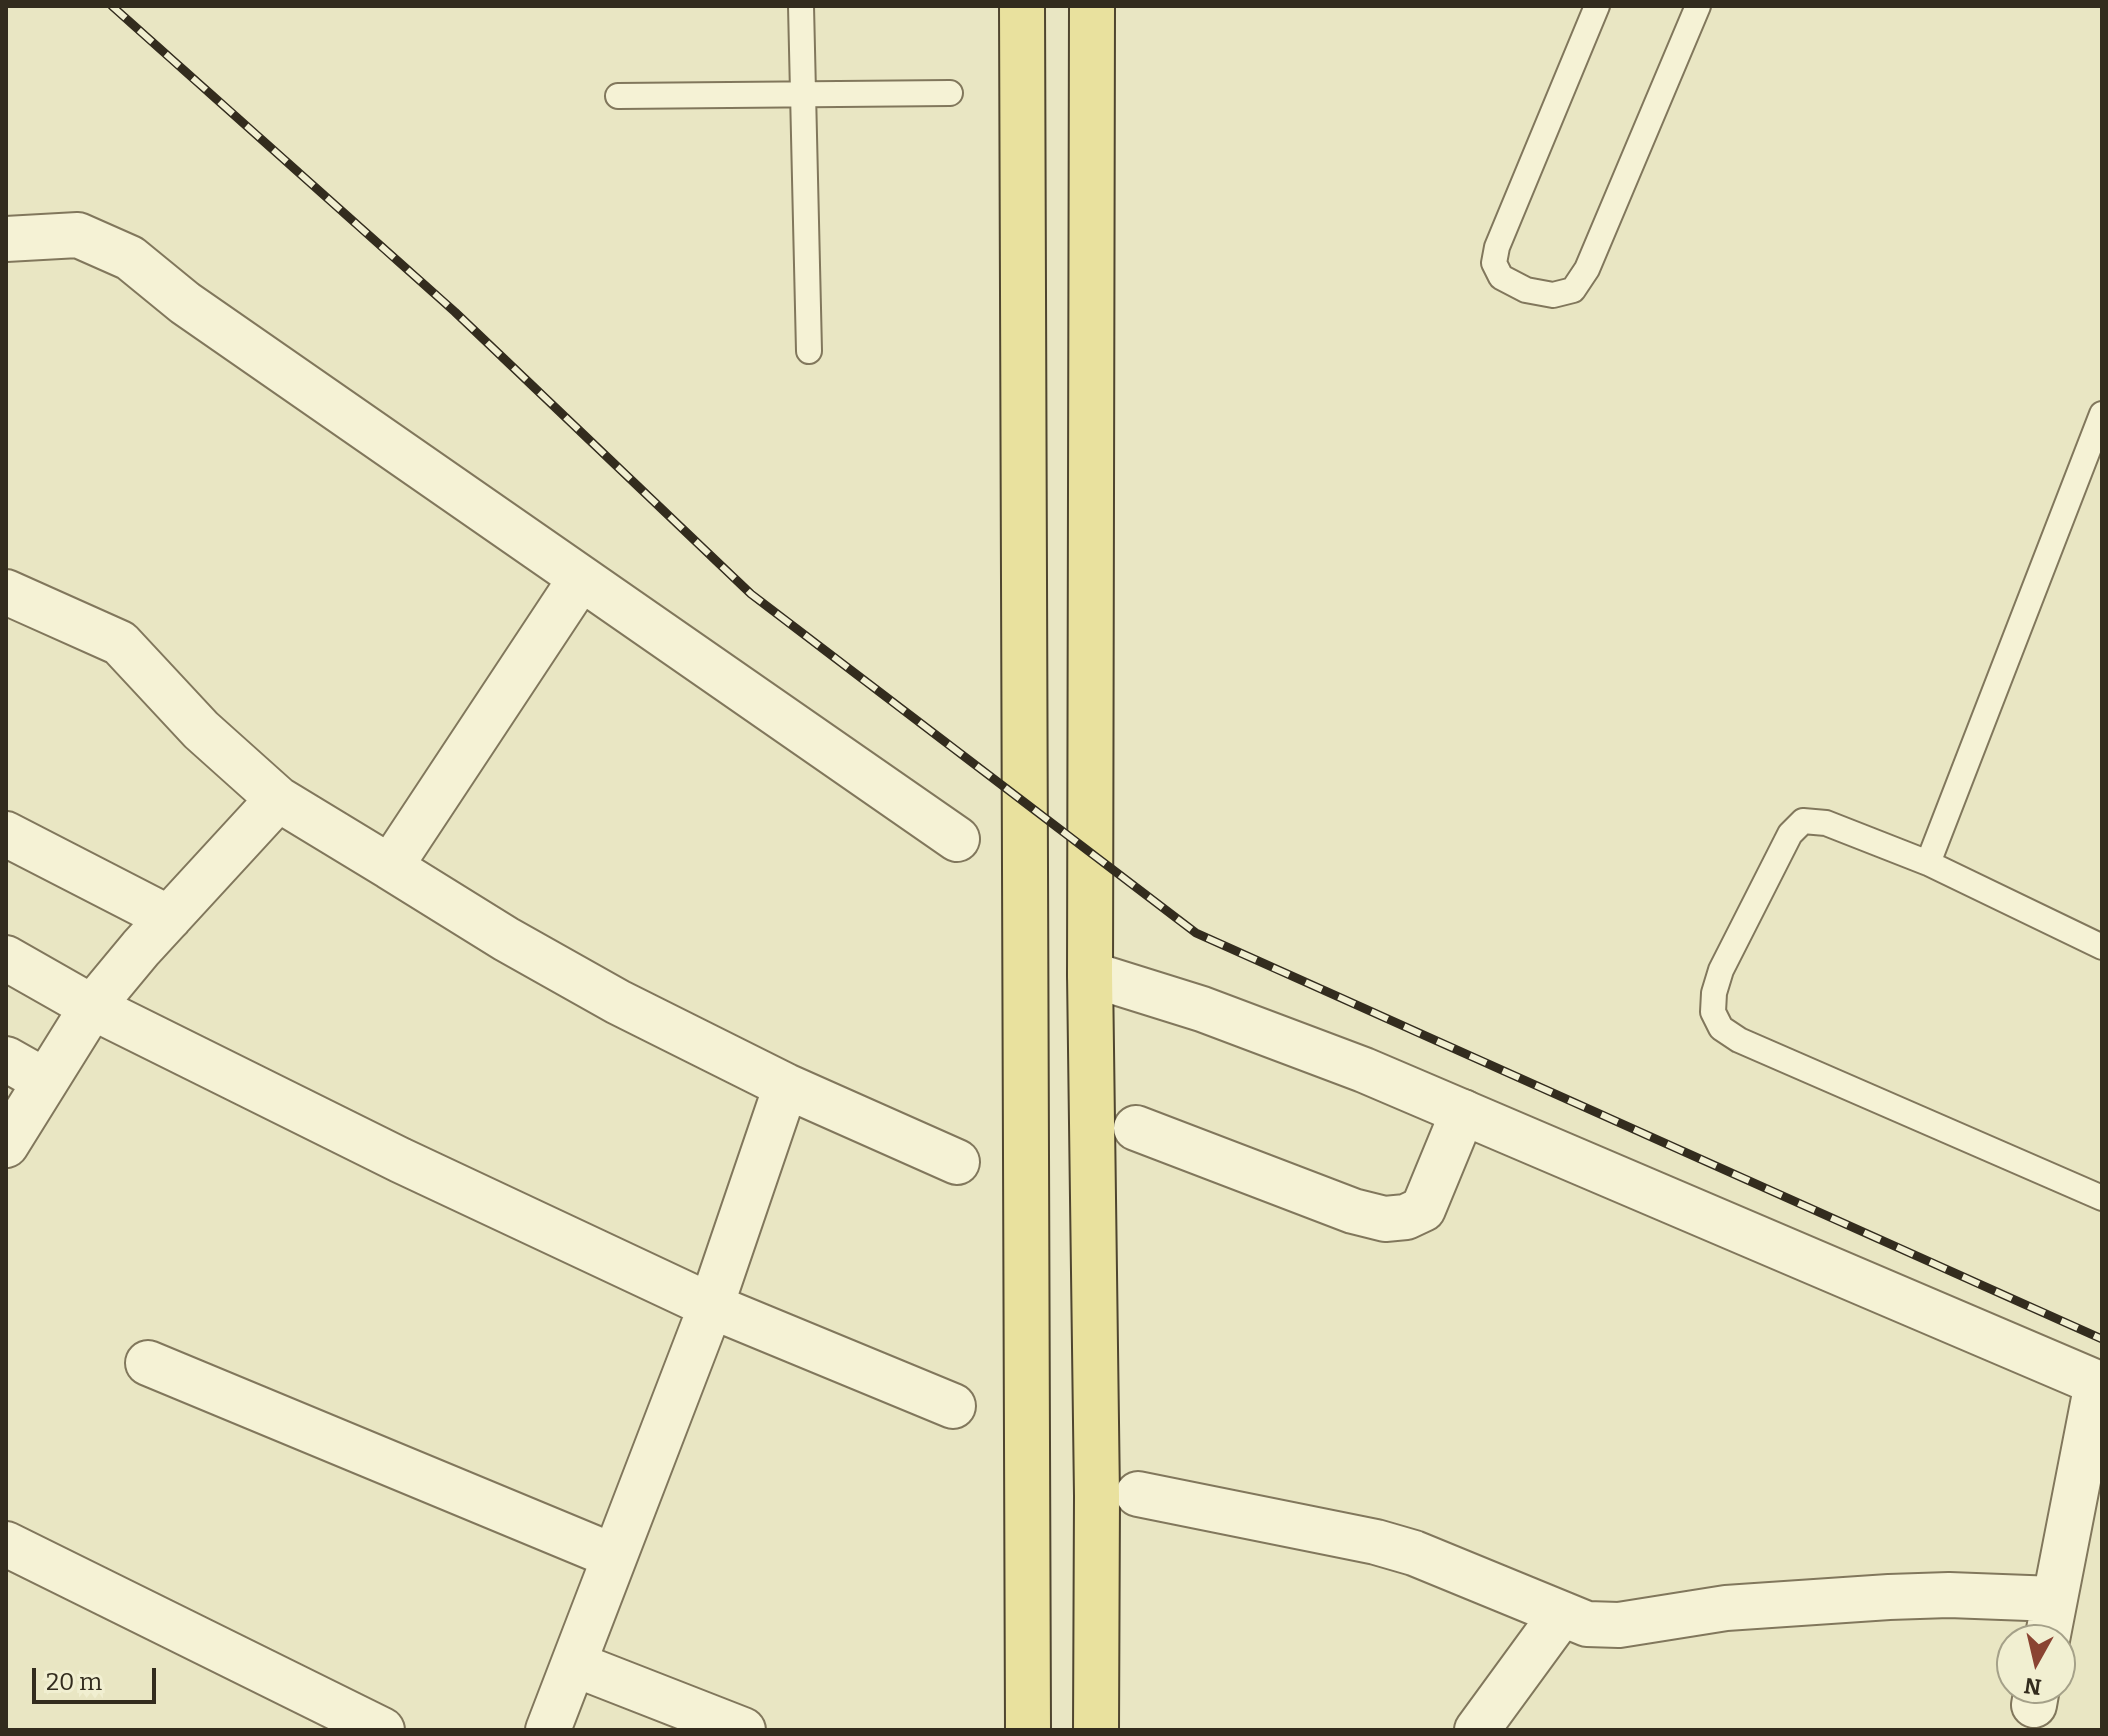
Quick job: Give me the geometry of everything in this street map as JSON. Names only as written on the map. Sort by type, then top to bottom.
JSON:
[{"type":"main road","points":[[1022,6],[1028,1730]]},
{"type":"main road","points":[[1092,6],[1090,974],[1097,1496],[1096,1730]]},
{"type":"street","points":[[6,239],[78,235],[130,258],[185,303],[957,839]]},
{"type":"street","points":[[390,867],[581,578]]},
{"type":"street","points":[[6,592],[120,643],[201,730],[278,799],[506,939],[618,1002],[786,1086],[957,1162]]},
{"type":"street","points":[[6,1145],[92,1007],[278,799]]},
{"type":"street","points":[[6,834],[169,918]]},
{"type":"street","points":[[6,958],[92,1007],[276,1100],[711,1306],[953,1406]]},
{"type":"street","points":[[1090,974],[1272,1033],[2100,1384],[2051,1620],[1949,1595],[1726,1608],[1619,1625],[1587,1624],[1414,1553],[1376,1542],[1138,1494]]},
{"type":"street","points":[[6,1059],[45,1081]]},
{"type":"street","points":[[548,1730],[711,1306],[786,1086]]},
{"type":"street","points":[[1136,1128],[1353,1211],[1385,1219],[1406,1217],[1423,1209],[1463,1112]]},
{"type":"street","points":[[148,1363],[613,1556]]},
{"type":"street","points":[[6,1544],[382,1730]]},
{"type":"street","points":[[1477,1730],[1561,1615]]},
{"type":"street","points":[[574,1664],[743,1730]]},
{"type":"lane","points":[[801,6],[809,351]]},
{"type":"lane","points":[[1597,6],[1497,247],[1494,263],[1501,277],[1526,290],[1553,295],[1573,290],[1587,269],[1698,6]]},
{"type":"lane","points":[[618,96],[950,93]]},
{"type":"lane","points":[[1928,863],[2102,414]]},
{"type":"lane","points":[[2102,947],[1928,863],[1826,823],[1803,821],[1790,834],[1721,970],[1713,1012],[1721,1028],[1739,1040],[2102,1198]]},
{"type":"railway","points":[[112,6],[455,312],[751,594],[1196,933],[2102,1339]]}]
